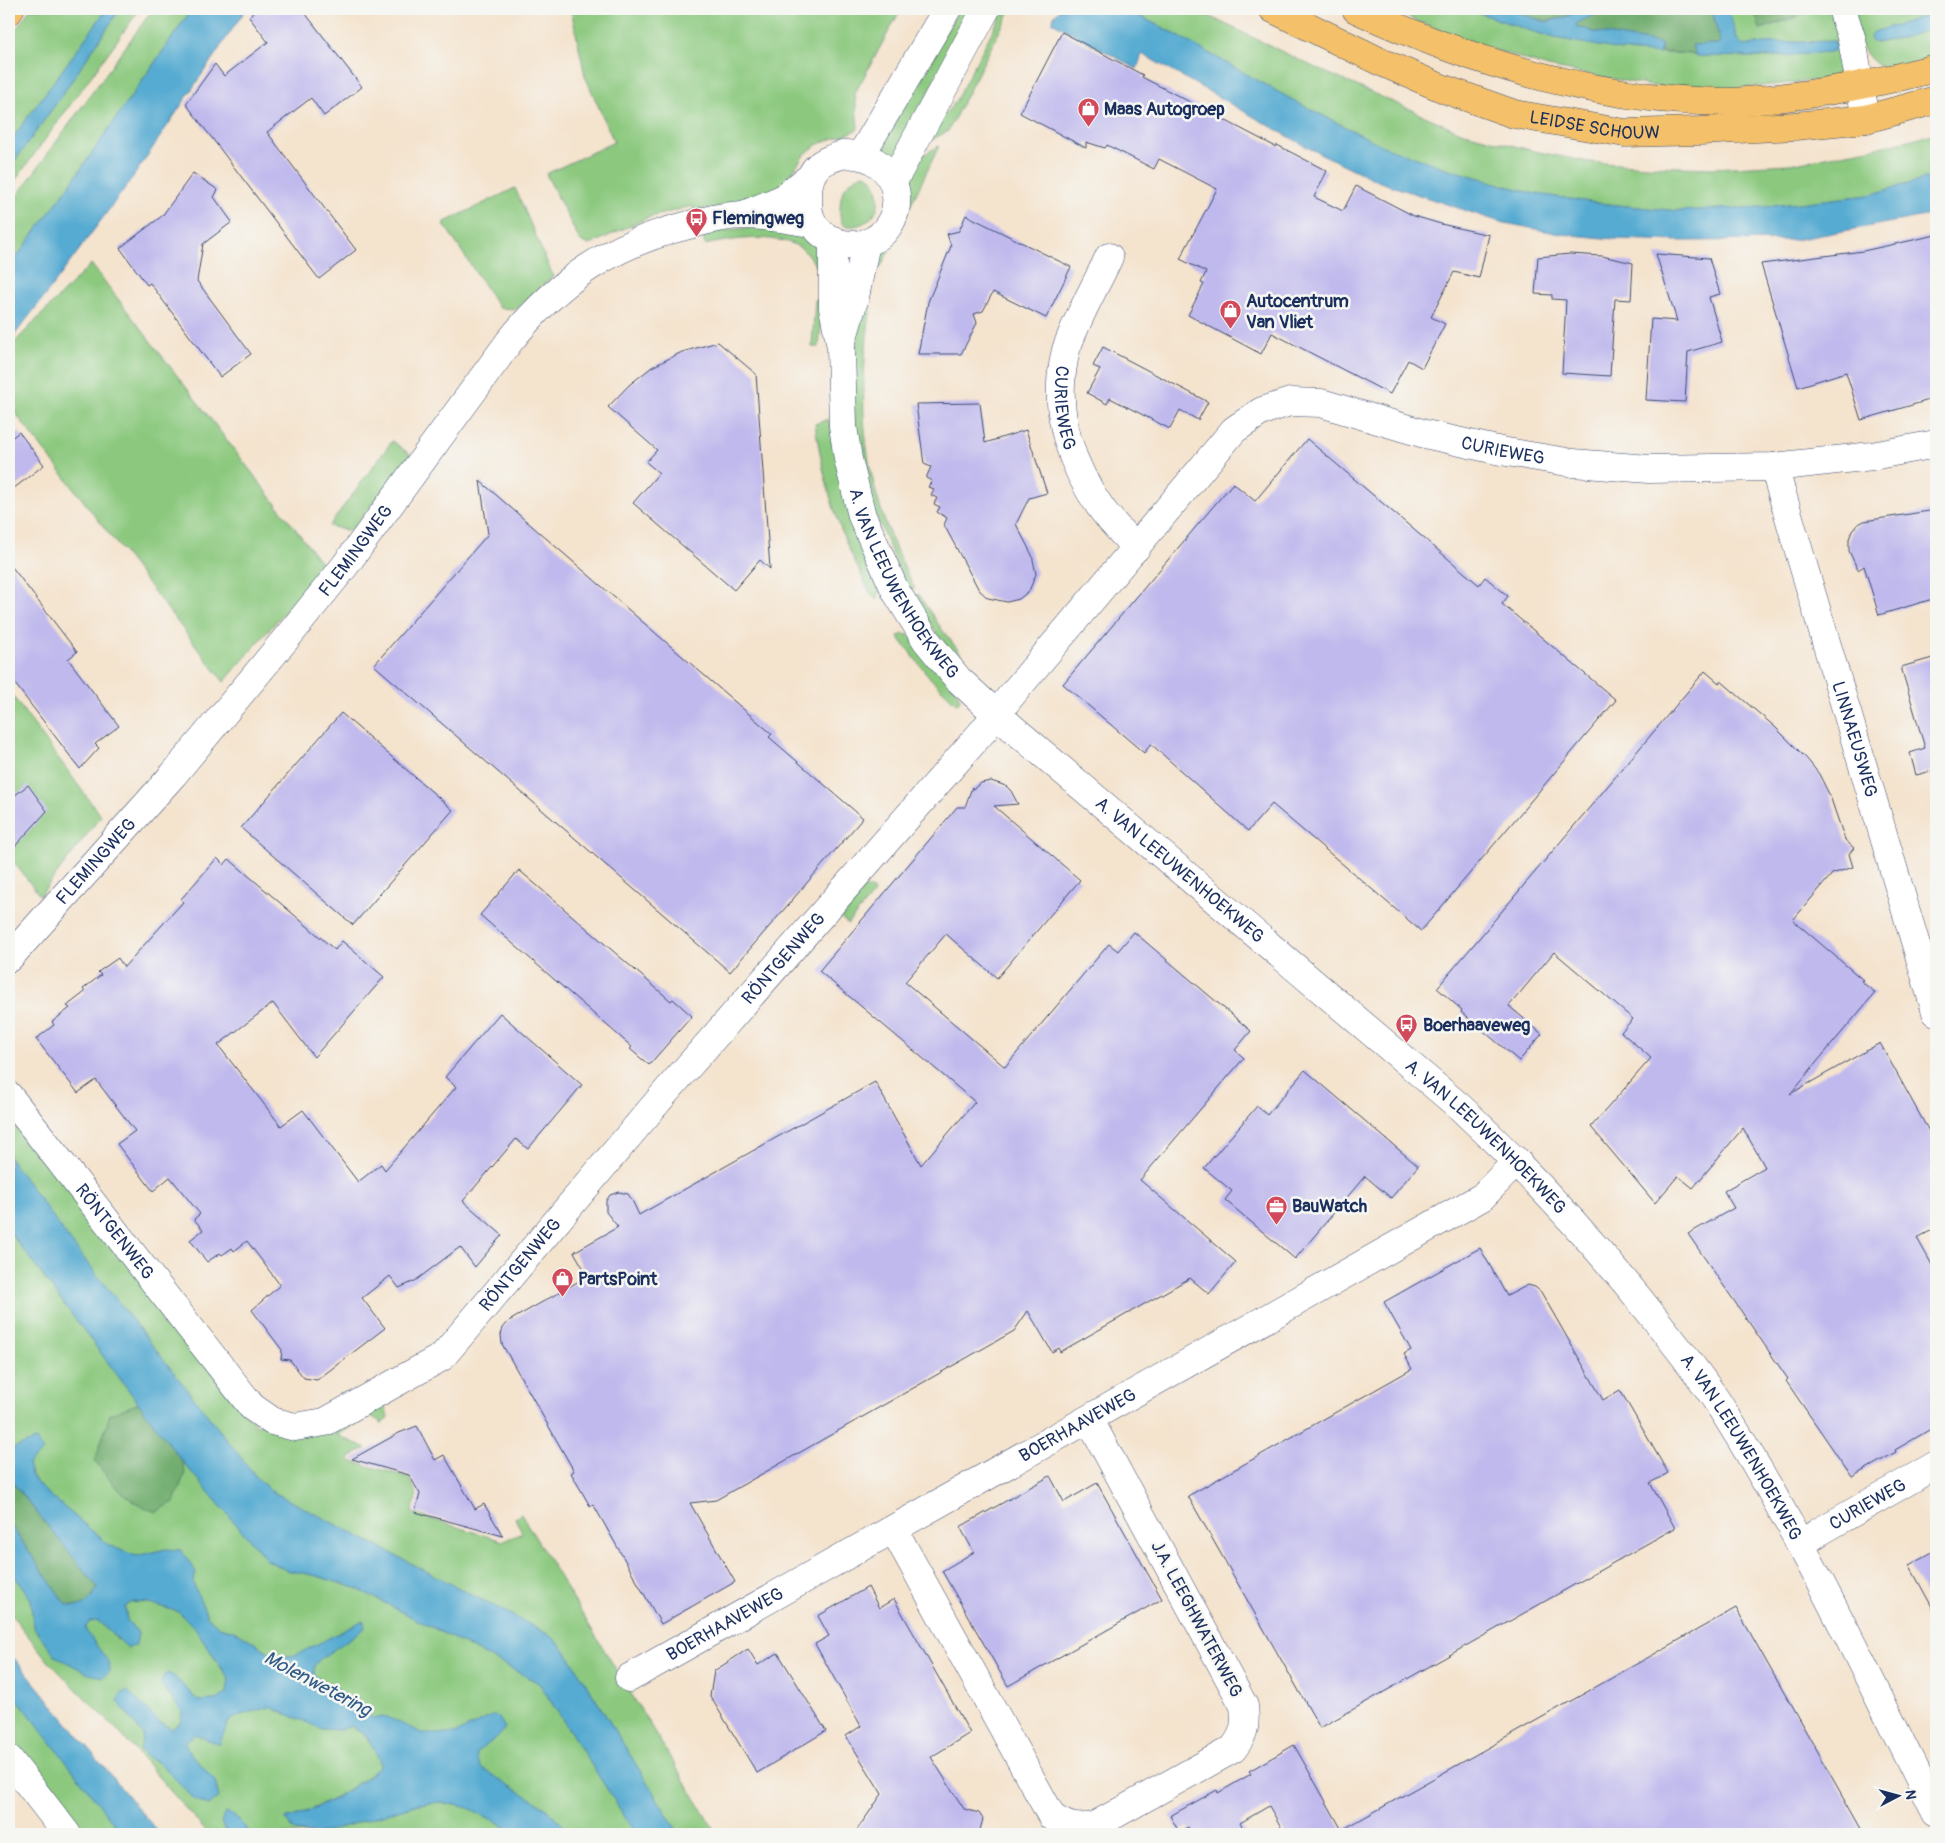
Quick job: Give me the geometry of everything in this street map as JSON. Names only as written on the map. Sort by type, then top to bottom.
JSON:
[{"type":"main road","name":"LEIDSE SCHOUW","points":[[1273,9],[1381,62],[1444,89],[1514,114],[1625,133],[1700,132],[1866,119],[1936,100]]},
{"type":"main road","name":"LEIDSE SCHOUW","points":[[1356,9],[1403,31],[1534,76],[1637,96],[1729,102],[1794,96],[1861,85],[1936,68]]},
{"type":"street","points":[[862,156],[878,124],[947,9]]},
{"type":"street","points":[[893,182],[986,9]]},
{"type":"street","points":[[1842,9],[1852,40],[1866,119]]},
{"type":"street","points":[[846,154],[862,156],[880,165],[893,182],[897,194],[897,206],[893,219],[886,230],[866,244],[854,246],[843,244],[823,231],[809,211],[809,178],[818,166],[831,158],[846,154]]},
{"type":"street","name":"FLEMINGWEG","points":[[9,958],[172,775],[344,567],[530,316],[577,274],[638,240],[658,232],[708,220],[744,215],[782,199],[809,178]]},
{"type":"street","name":"FLEMINGWEG","points":[[744,215],[823,231]]},
{"type":"street","name":"A. VAN LEEUWENHOEKWEG","points":[[823,231],[833,308],[841,347],[843,426],[848,459],[862,516],[895,590],[926,640],[958,678],[996,714],[1461,1108],[1517,1161],[1620,1274],[1720,1404],[1800,1545],[1936,1812]]},
{"type":"street","name":"A. VAN LEEUWENHOEKWEG","points":[[841,347],[855,297],[866,244]]},
{"type":"street","name":"CURIEWEG","points":[[1109,258],[1066,348],[1060,381],[1061,412],[1067,439],[1088,489],[1102,510],[1136,548]]},
{"type":"street","name":"CURIEWEG","points":[[996,714],[1234,430],[1262,411],[1290,402],[1321,403],[1425,434],[1501,451],[1573,463],[1649,469],[1774,467],[1872,456],[1936,444]]},
{"type":"street","name":"LINNAEUSWEG","points":[[1774,467],[1936,1012]]},
{"type":"street","name":"RÖNTGENWEG","points":[[9,1096],[252,1407],[272,1421],[295,1427],[325,1422],[442,1357],[660,1100],[996,714]]},
{"type":"street","name":"BOERHAAVEWEG","points":[[629,1678],[1482,1197],[1517,1161]]},
{"type":"street","name":"J.A. LEEGHWATERWEG","points":[[894,1530],[1052,1816],[1064,1824],[1078,1828],[1094,1826],[1232,1749],[1242,1738],[1246,1723],[1244,1706],[1089,1419]]},
{"type":"street","name":"CURIEWEG","points":[[1800,1545],[1819,1532],[1936,1465]]},
{"type":"street","points":[[9,1759],[66,1834]]},
{"type":"green space","points":[[30,9],[107,9],[9,143],[9,39]]},
{"type":"green space","points":[[120,9],[140,9],[9,189],[9,169]]},
{"type":"green space","points":[[153,9],[192,9],[67,189],[9,267],[9,207]]},
{"type":"green space","points":[[571,9],[901,9],[855,93],[858,129],[815,146],[802,158],[782,187],[766,196],[741,203],[694,211],[692,206],[647,218],[589,245],[580,241],[546,174],[614,142],[585,76]]},
{"type":"green space","points":[[959,9],[970,9],[895,162],[879,148]]},
{"type":"green space","points":[[1004,9],[1011,9],[948,131],[926,143],[923,141],[955,102]]},
{"type":"green space","points":[[1125,9],[1194,9],[1318,69],[1461,132],[1534,151],[1589,162],[1713,168],[1790,164],[1889,145],[1936,133],[1936,176],[1869,195],[1764,207],[1679,211],[1596,203],[1531,193],[1448,169],[1383,146],[1300,104],[1169,31]]},
{"type":"green space","points":[[1388,9],[1468,9],[1555,38],[1634,52],[1695,54],[1696,56],[1767,57],[1836,43],[1834,41],[1766,43],[1744,46],[1737,39],[1728,9],[1754,9],[1761,29],[1819,9],[1835,9],[1844,65],[1831,79],[1722,90],[1652,86],[1548,67],[1455,37]]},
{"type":"green space","points":[[1507,9],[1583,9],[1561,18],[1545,20],[1529,17]]},
{"type":"green space","points":[[1602,9],[1712,9],[1720,41],[1719,44],[1692,45],[1695,54],[1660,52],[1662,49],[1659,43],[1594,32],[1576,27],[1577,23],[1603,11]]},
{"type":"green space","points":[[1754,9],[1819,9],[1760,29]]},
{"type":"green space","points":[[1849,9],[1936,9],[1936,13],[1874,32],[1876,43],[1906,37],[1936,27],[1936,60],[1892,68],[1878,65],[1871,60],[1861,44]]},
{"type":"green space","points":[[939,146],[882,265],[870,276],[877,254],[881,249],[911,174],[923,155]]},
{"type":"green space","points":[[863,174],[868,175],[875,183],[879,201],[876,210],[864,223],[855,226],[844,226],[840,216],[841,198],[848,184]]},
{"type":"green space","points":[[515,188],[553,276],[517,309],[499,308],[443,223]]},
{"type":"green space","points":[[755,227],[792,232],[809,239],[820,257],[822,272],[805,251],[781,240],[755,238],[705,245],[702,233]]},
{"type":"green space","points":[[91,264],[324,566],[224,682],[9,405],[9,348]]},
{"type":"green space","points":[[815,300],[823,300],[819,347],[812,347]]},
{"type":"green space","points":[[860,305],[871,307],[864,383],[864,418],[868,452],[874,485],[884,518],[915,589],[908,592],[867,494],[852,405],[854,339]]},
{"type":"green space","points":[[828,419],[881,586],[877,600],[868,588],[844,538],[826,482],[815,424]]},
{"type":"green space","points":[[392,441],[411,455],[351,531],[329,526]]},
{"type":"green space","points":[[918,594],[943,631],[968,662],[963,667],[940,638],[913,598]]},
{"type":"green space","points":[[903,634],[909,635],[957,692],[960,700],[957,704],[931,679],[898,637]]},
{"type":"green space","points":[[9,691],[101,816],[40,896],[9,856]]},
{"type":"green space","points":[[863,887],[873,890],[874,893],[848,924],[841,918],[842,909]]},
{"type":"green space","points":[[9,1112],[256,1425],[384,1404],[389,1419],[382,1423],[371,1416],[337,1435],[366,1448],[350,1457],[350,1461],[408,1477],[417,1494],[412,1513],[503,1541],[522,1533],[515,1518],[521,1514],[717,1834],[679,1834],[567,1653],[557,1641],[544,1632],[271,1491],[257,1478],[74,1246],[9,1157]]},
{"type":"green space","points":[[9,1231],[182,1461],[267,1560],[286,1570],[314,1575],[356,1588],[539,1683],[636,1834],[572,1834],[543,1806],[387,1717],[372,1719],[349,1698],[314,1676],[314,1669],[296,1656],[277,1657],[239,1633],[219,1627],[207,1616],[193,1583],[166,1549],[136,1556],[110,1546],[39,1486],[23,1458],[9,1446]]},
{"type":"green space","points":[[139,1403],[182,1461],[185,1473],[174,1502],[156,1512],[136,1503],[121,1492],[95,1461],[110,1414]]},
{"type":"green space","points":[[9,1478],[98,1588],[85,1604],[78,1606],[66,1605],[9,1523]]},
{"type":"green space","points":[[9,1568],[31,1599],[33,1626],[89,1637],[85,1628],[89,1622],[98,1621],[117,1639],[138,1633],[127,1620],[125,1607],[132,1602],[149,1603],[179,1612],[196,1629],[229,1680],[227,1693],[217,1700],[198,1701],[175,1677],[161,1684],[182,1712],[218,1745],[229,1721],[243,1714],[270,1706],[279,1712],[339,1730],[351,1726],[366,1736],[380,1761],[380,1767],[335,1798],[311,1810],[285,1819],[295,1831],[311,1834],[251,1834],[234,1815],[221,1822],[228,1834],[208,1834],[119,1732],[49,1662],[9,1612]]},
{"type":"green space","points":[[9,1687],[123,1834],[84,1834],[9,1738]]},
{"type":"green space","points":[[441,1802],[469,1808],[516,1834],[319,1834],[418,1804]]},
{"type":"water","points":[[107,9],[120,9],[9,169],[9,143]]},
{"type":"water","points":[[192,9],[246,9],[133,177],[9,342],[9,267],[67,189]]},
{"type":"water","points":[[1060,9],[1125,9],[1169,31],[1300,104],[1383,146],[1448,169],[1531,193],[1596,203],[1679,211],[1764,207],[1869,195],[1936,176],[1936,214],[1794,240],[1680,241],[1614,239],[1561,234],[1500,222],[1380,182],[1309,148],[1142,54],[1137,69],[1052,22],[1055,14]]},
{"type":"water","points":[[1468,9],[1507,9],[1546,22],[1566,17],[1583,9],[1602,9],[1603,11],[1577,23],[1576,26],[1594,32],[1662,45],[1659,54],[1621,50],[1555,38]]},
{"type":"water","points":[[1712,9],[1728,9],[1737,39],[1744,46],[1766,43],[1834,41],[1837,49],[1830,52],[1767,57],[1696,56],[1692,45],[1718,44],[1720,42]]},
{"type":"water","points":[[1936,13],[1936,27],[1906,37],[1875,43],[1871,41],[1870,35],[1874,32]]},
{"type":"water","points":[[9,1157],[74,1246],[257,1478],[271,1491],[544,1632],[557,1641],[567,1653],[679,1834],[636,1834],[539,1683],[356,1588],[314,1575],[286,1570],[267,1560],[182,1461],[9,1231]]},
{"type":"water","name":"Molenwetering","points":[[36,1440],[43,1451],[28,1464],[31,1475],[39,1486],[110,1546],[136,1556],[166,1549],[181,1550],[196,1572],[193,1583],[207,1616],[219,1627],[239,1633],[277,1657],[296,1655],[362,1621],[365,1628],[320,1659],[314,1666],[314,1675],[349,1698],[372,1718],[387,1717],[424,1734],[455,1734],[494,1715],[499,1718],[505,1728],[499,1736],[477,1752],[481,1768],[543,1806],[572,1834],[516,1834],[469,1808],[441,1802],[418,1804],[319,1834],[295,1831],[285,1819],[323,1805],[358,1784],[380,1767],[380,1761],[367,1736],[351,1726],[339,1730],[322,1729],[270,1707],[243,1714],[229,1721],[219,1745],[195,1734],[185,1742],[187,1749],[215,1781],[219,1797],[209,1805],[195,1800],[162,1765],[147,1757],[140,1750],[143,1735],[117,1700],[122,1693],[128,1691],[159,1722],[172,1729],[181,1722],[182,1712],[161,1684],[163,1676],[168,1673],[175,1677],[198,1701],[217,1700],[227,1693],[229,1679],[196,1629],[179,1612],[149,1603],[132,1602],[125,1607],[127,1620],[138,1633],[136,1645],[128,1648],[98,1621],[89,1622],[85,1629],[109,1663],[110,1671],[103,1677],[89,1674],[55,1656],[33,1626],[31,1599],[9,1568],[9,1523],[66,1605],[77,1606],[85,1604],[98,1588],[9,1478],[9,1446],[14,1448]]},
{"type":"water","points":[[9,1652],[160,1834],[122,1834],[9,1688]]},
{"type":"water","points":[[225,1813],[234,1815],[251,1834],[228,1834],[221,1822]]},
{"type":"building","points":[[256,9],[302,9],[362,87],[324,116],[311,98],[267,132],[356,250],[319,279],[186,104],[215,64],[224,76],[268,42],[249,17]]},
{"type":"building","points":[[1062,32],[1143,75],[1142,77],[1276,147],[1277,145],[1327,171],[1314,197],[1343,211],[1356,186],[1414,216],[1489,235],[1479,278],[1454,272],[1431,317],[1445,324],[1422,368],[1408,360],[1390,394],[1272,333],[1261,354],[1188,315],[1204,284],[1201,283],[1206,272],[1180,259],[1217,189],[1159,159],[1154,169],[1107,145],[1105,148],[1086,142],[1086,148],[1020,113]]},
{"type":"building","points":[[193,173],[218,190],[214,197],[232,222],[203,244],[197,281],[251,354],[220,377],[150,283],[147,285],[120,248],[162,216]]},
{"type":"building","points":[[966,215],[1071,267],[1046,318],[993,292],[983,311],[974,314],[977,323],[961,354],[918,354],[928,302],[951,246],[947,234],[959,231]]},
{"type":"building","points":[[1936,235],[1936,398],[1861,420],[1846,372],[1798,387],[1761,264],[1863,251]]},
{"type":"building","points":[[1570,254],[1602,256],[1633,263],[1631,300],[1615,299],[1610,376],[1562,373],[1566,300],[1552,299],[1552,295],[1535,294],[1538,257]]},
{"type":"building","points":[[1656,254],[1709,258],[1720,294],[1709,297],[1722,342],[1688,352],[1685,402],[1646,400],[1651,319],[1677,321]]},
{"type":"building","points":[[718,342],[756,374],[770,569],[760,560],[734,590],[633,503],[659,473],[646,462],[657,450],[608,407],[629,385],[652,367],[682,352]]},
{"type":"building","points":[[1103,347],[1208,402],[1198,420],[1180,410],[1170,429],[1110,398],[1107,404],[1087,393],[1100,369],[1093,366]]},
{"type":"building","points":[[980,403],[985,443],[1026,430],[1047,493],[1029,498],[1016,524],[1032,555],[1036,574],[1029,591],[1019,599],[1007,602],[988,598],[979,590],[944,525],[947,518],[937,512],[940,507],[934,504],[937,498],[931,495],[934,489],[928,487],[932,481],[926,478],[931,467],[924,464],[916,404]]},
{"type":"building","points":[[19,432],[44,465],[9,492],[9,440]]},
{"type":"building","points":[[1307,439],[1479,585],[1485,577],[1508,596],[1502,604],[1616,700],[1421,931],[1272,804],[1248,831],[1151,744],[1144,753],[1063,684],[1233,483],[1255,501]]},
{"type":"building","points":[[480,481],[772,734],[769,737],[863,818],[730,972],[374,665],[488,534]]},
{"type":"building","points":[[1936,510],[1936,598],[1879,615],[1864,566],[1858,570],[1849,551],[1849,539],[1852,531],[1864,521]]},
{"type":"building","points":[[9,563],[77,652],[68,659],[119,726],[95,744],[99,748],[80,769],[9,676]]},
{"type":"building","points":[[1936,657],[1936,770],[1916,775],[1910,753],[1925,748],[1901,667]]},
{"type":"building","points":[[1705,671],[1719,683],[1721,681],[1775,727],[1807,759],[1819,774],[1830,796],[1845,840],[1854,848],[1849,854],[1853,867],[1832,874],[1793,920],[1863,980],[1861,981],[1875,993],[1790,1094],[1880,1043],[1936,1144],[1936,1228],[1917,1238],[1936,1272],[1936,1426],[1852,1477],[1786,1381],[1788,1379],[1688,1234],[1734,1208],[1724,1191],[1765,1167],[1743,1128],[1693,1188],[1678,1176],[1655,1203],[1591,1127],[1651,1058],[1621,1032],[1633,1019],[1554,952],[1509,1006],[1542,1034],[1519,1061],[1461,1012],[1462,1010],[1437,988]]},
{"type":"building","points":[[341,713],[453,810],[353,925],[241,828]]},
{"type":"building","points":[[991,781],[1006,786],[1018,804],[994,806],[1080,880],[997,978],[946,934],[905,982],[1005,1067],[1109,944],[1118,951],[1134,932],[1251,1031],[1235,1050],[1244,1058],[1140,1180],[1236,1262],[1209,1294],[1190,1278],[1060,1352],[1059,1348],[1052,1352],[1028,1311],[1014,1331],[716,1500],[690,1503],[735,1582],[661,1624],[593,1504],[590,1506],[571,1473],[574,1471],[502,1344],[501,1335],[503,1328],[509,1321],[588,1276],[574,1252],[618,1227],[606,1212],[606,1201],[610,1195],[619,1192],[628,1194],[639,1215],[875,1082],[921,1165],[975,1102],[819,971],[957,807],[965,807],[972,787],[973,789],[981,783]]},
{"type":"building","points":[[28,785],[47,811],[9,853],[9,800]]},
{"type":"building","points":[[217,858],[224,865],[229,859],[335,950],[342,941],[384,977],[314,1057],[273,1003],[218,1045],[281,1126],[303,1110],[358,1182],[381,1164],[385,1170],[456,1087],[445,1077],[500,1013],[582,1085],[528,1149],[516,1139],[463,1201],[502,1235],[475,1267],[460,1247],[415,1281],[399,1288],[390,1276],[362,1298],[385,1328],[317,1380],[304,1378],[290,1360],[281,1359],[282,1350],[252,1310],[280,1285],[247,1241],[234,1251],[232,1248],[222,1255],[220,1253],[207,1262],[190,1240],[203,1230],[194,1219],[200,1214],[170,1177],[153,1191],[117,1144],[135,1131],[96,1080],[78,1093],[36,1039],[54,1025],[52,1022],[70,1008],[67,1006],[85,992],[83,989],[101,975],[98,972],[118,958],[124,967],[183,902],[181,899]]},
{"type":"building","points":[[519,870],[671,1001],[673,999],[692,1016],[649,1065],[630,1049],[632,1047],[480,915]]},
{"type":"building","points":[[1305,1070],[1418,1166],[1391,1198],[1365,1176],[1295,1259],[1225,1200],[1232,1191],[1204,1168],[1257,1106],[1267,1115]]},
{"type":"building","points":[[1480,1248],[1507,1296],[1528,1285],[1535,1287],[1541,1292],[1603,1400],[1620,1390],[1668,1473],[1650,1483],[1675,1528],[1320,1728],[1188,1496],[1412,1369],[1404,1354],[1411,1350],[1384,1302]]},
{"type":"building","points":[[417,1426],[435,1460],[444,1455],[475,1509],[484,1504],[503,1536],[415,1512],[420,1494],[409,1475],[352,1459],[399,1433]]},
{"type":"building","points":[[1050,1476],[1064,1502],[1097,1483],[1162,1599],[1008,1686],[942,1571],[974,1552],[960,1527]]},
{"type":"building","points":[[1936,1550],[1936,1614],[1909,1565]]},
{"type":"building","points":[[868,1587],[879,1608],[894,1599],[970,1733],[931,1757],[964,1809],[979,1813],[983,1819],[979,1834],[854,1834],[882,1794],[846,1736],[861,1726],[815,1644],[829,1636],[818,1616]]},
{"type":"building","points":[[1736,1608],[1864,1834],[1285,1834],[1269,1806],[1240,1823],[1246,1834],[1192,1834],[1188,1827],[1179,1832],[1170,1816],[1217,1790],[1218,1793],[1251,1774],[1249,1771],[1294,1745],[1342,1830]]},
{"type":"building","points":[[748,1649],[758,1665],[778,1653],[826,1731],[757,1773],[710,1696],[714,1671]]},
{"type":"place","name":"Maas Autogroep","points":[[1088,128]]},
{"type":"place","name":"Flemingweg","points":[[696,237]]},
{"type":"place","name":"Autocentrum Van Vliet","points":[[1230,330]]},
{"type":"place","name":"Boerhaaveweg","points":[[1407,1044]]},
{"type":"place","name":"BauWatch","points":[[1276,1225]]},
{"type":"place","name":"PartsPoint","points":[[562,1298]]}]
